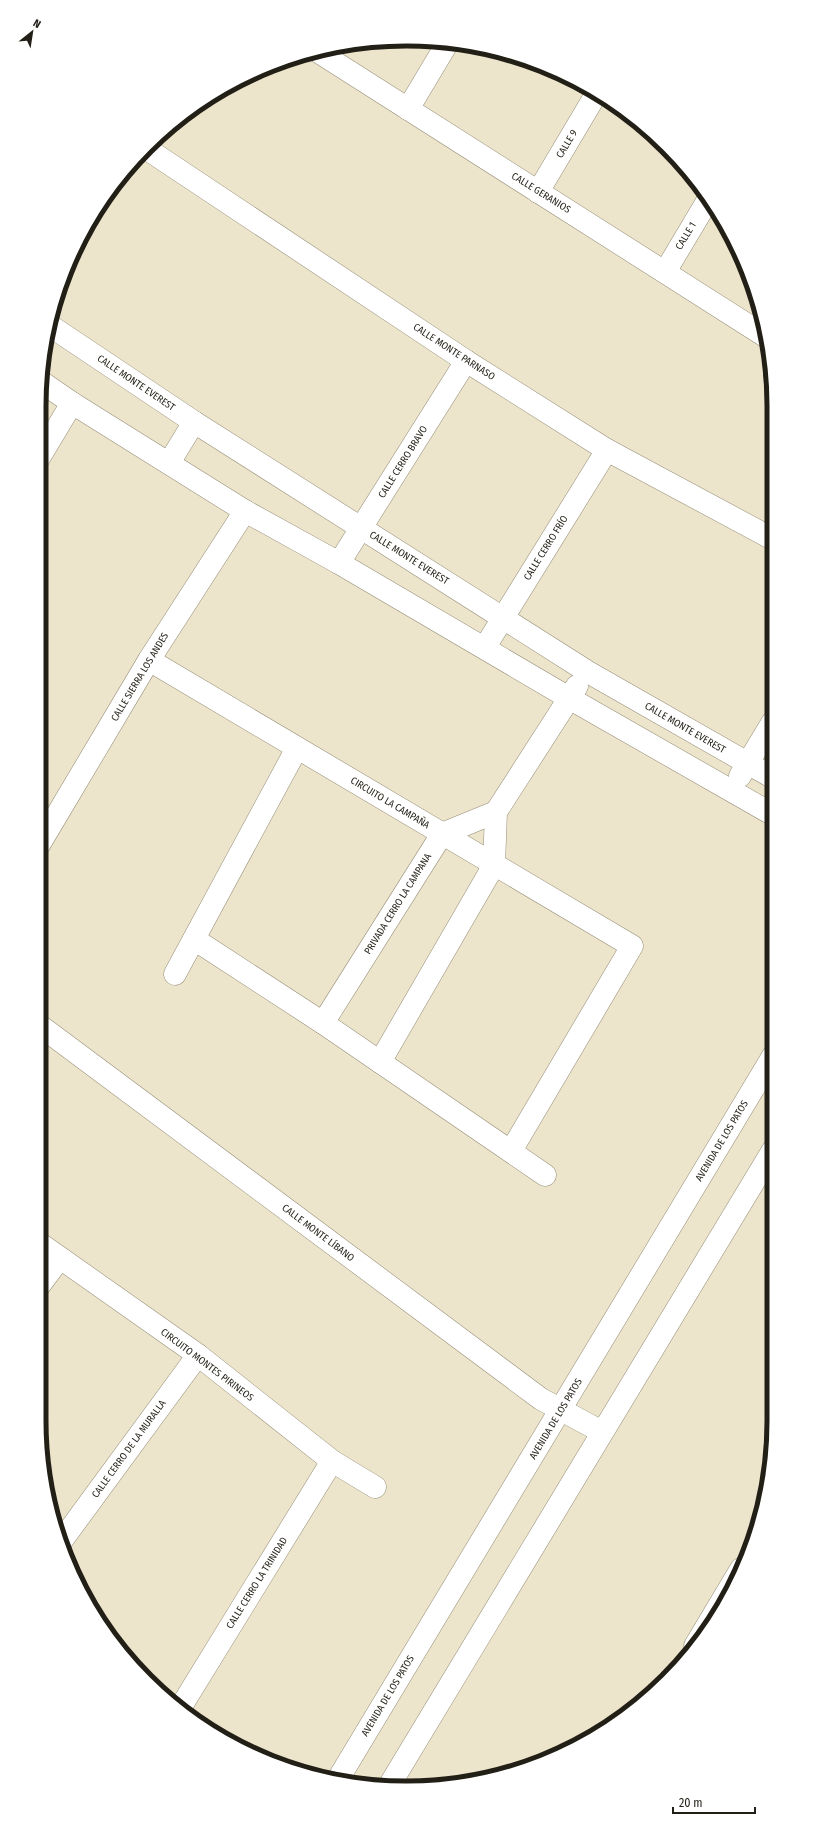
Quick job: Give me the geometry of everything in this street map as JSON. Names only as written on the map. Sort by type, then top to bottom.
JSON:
[{"type":"street","points":[[408,109],[444,48]]},
{"type":"street","name":"CALLE GERANIOS","points":[[325,55],[759,332]]},
{"type":"street","name":"CALLE 9","points":[[538,192],[594,98]]},
{"type":"street","name":"CALLE MONTE PARNASO","points":[[152,152],[466,361],[608,450],[767,536]]},
{"type":"street","name":"CALLE 1","points":[[665,272],[705,205]]},
{"type":"street","name":"CALLE MONTE EVEREST","points":[[55,329],[194,422],[588,672],[767,775]]},
{"type":"street","name":"CALLE CERRO BRAVO","points":[[339,563],[466,361]]},
{"type":"street","points":[[47,386],[169,464],[245,510],[485,647],[569,698],[767,811]]},
{"type":"street","points":[[46,446],[72,403]]},
{"type":"street","points":[[169,464],[194,422]]},
{"type":"street","name":"CALLE CERRO FRÍO","points":[[485,647],[608,450]]},
{"type":"street","name":"CALLE SIERRA LOS ANDES","points":[[46,833],[149,660],[245,510]]},
{"type":"street","name":"CIRCUITO LA CAMPAÑA","points":[[149,660],[632,946],[512,1151]]},
{"type":"street","points":[[380,1062],[494,865],[496,812],[569,698],[588,672]]},
{"type":"street","points":[[732,791],[746,764],[767,731]]},
{"type":"street","points":[[175,974],[297,748]]},
{"type":"street","points":[[442,834],[496,812]]},
{"type":"street","name":"PRIVADA CERRO LA CAMPANA","points":[[323,1023],[442,834]]},
{"type":"street","points":[[194,939],[323,1023],[545,1175]]},
{"type":"street","name":"CALLE MONTE LÍBANO","points":[[46,1030],[540,1399],[602,1432]]},
{"type":"street","name":"AVENIDA DE LOS PATOS","points":[[341,1775],[767,1066]]},
{"type":"street","points":[[392,1780],[767,1160]]},
{"type":"street","name":"CIRCUITO MONTES PIRINEOS","points":[[46,1248],[198,1355],[332,1461],[375,1487]]},
{"type":"street","points":[[46,1277],[60,1258]]},
{"type":"street","name":"CALLE CERRO DE LA MURALLA","points":[[65,1535],[198,1355]]},
{"type":"street","name":"CALLE CERRO LA TRINIDAD","points":[[183,1704],[332,1461]]}]
